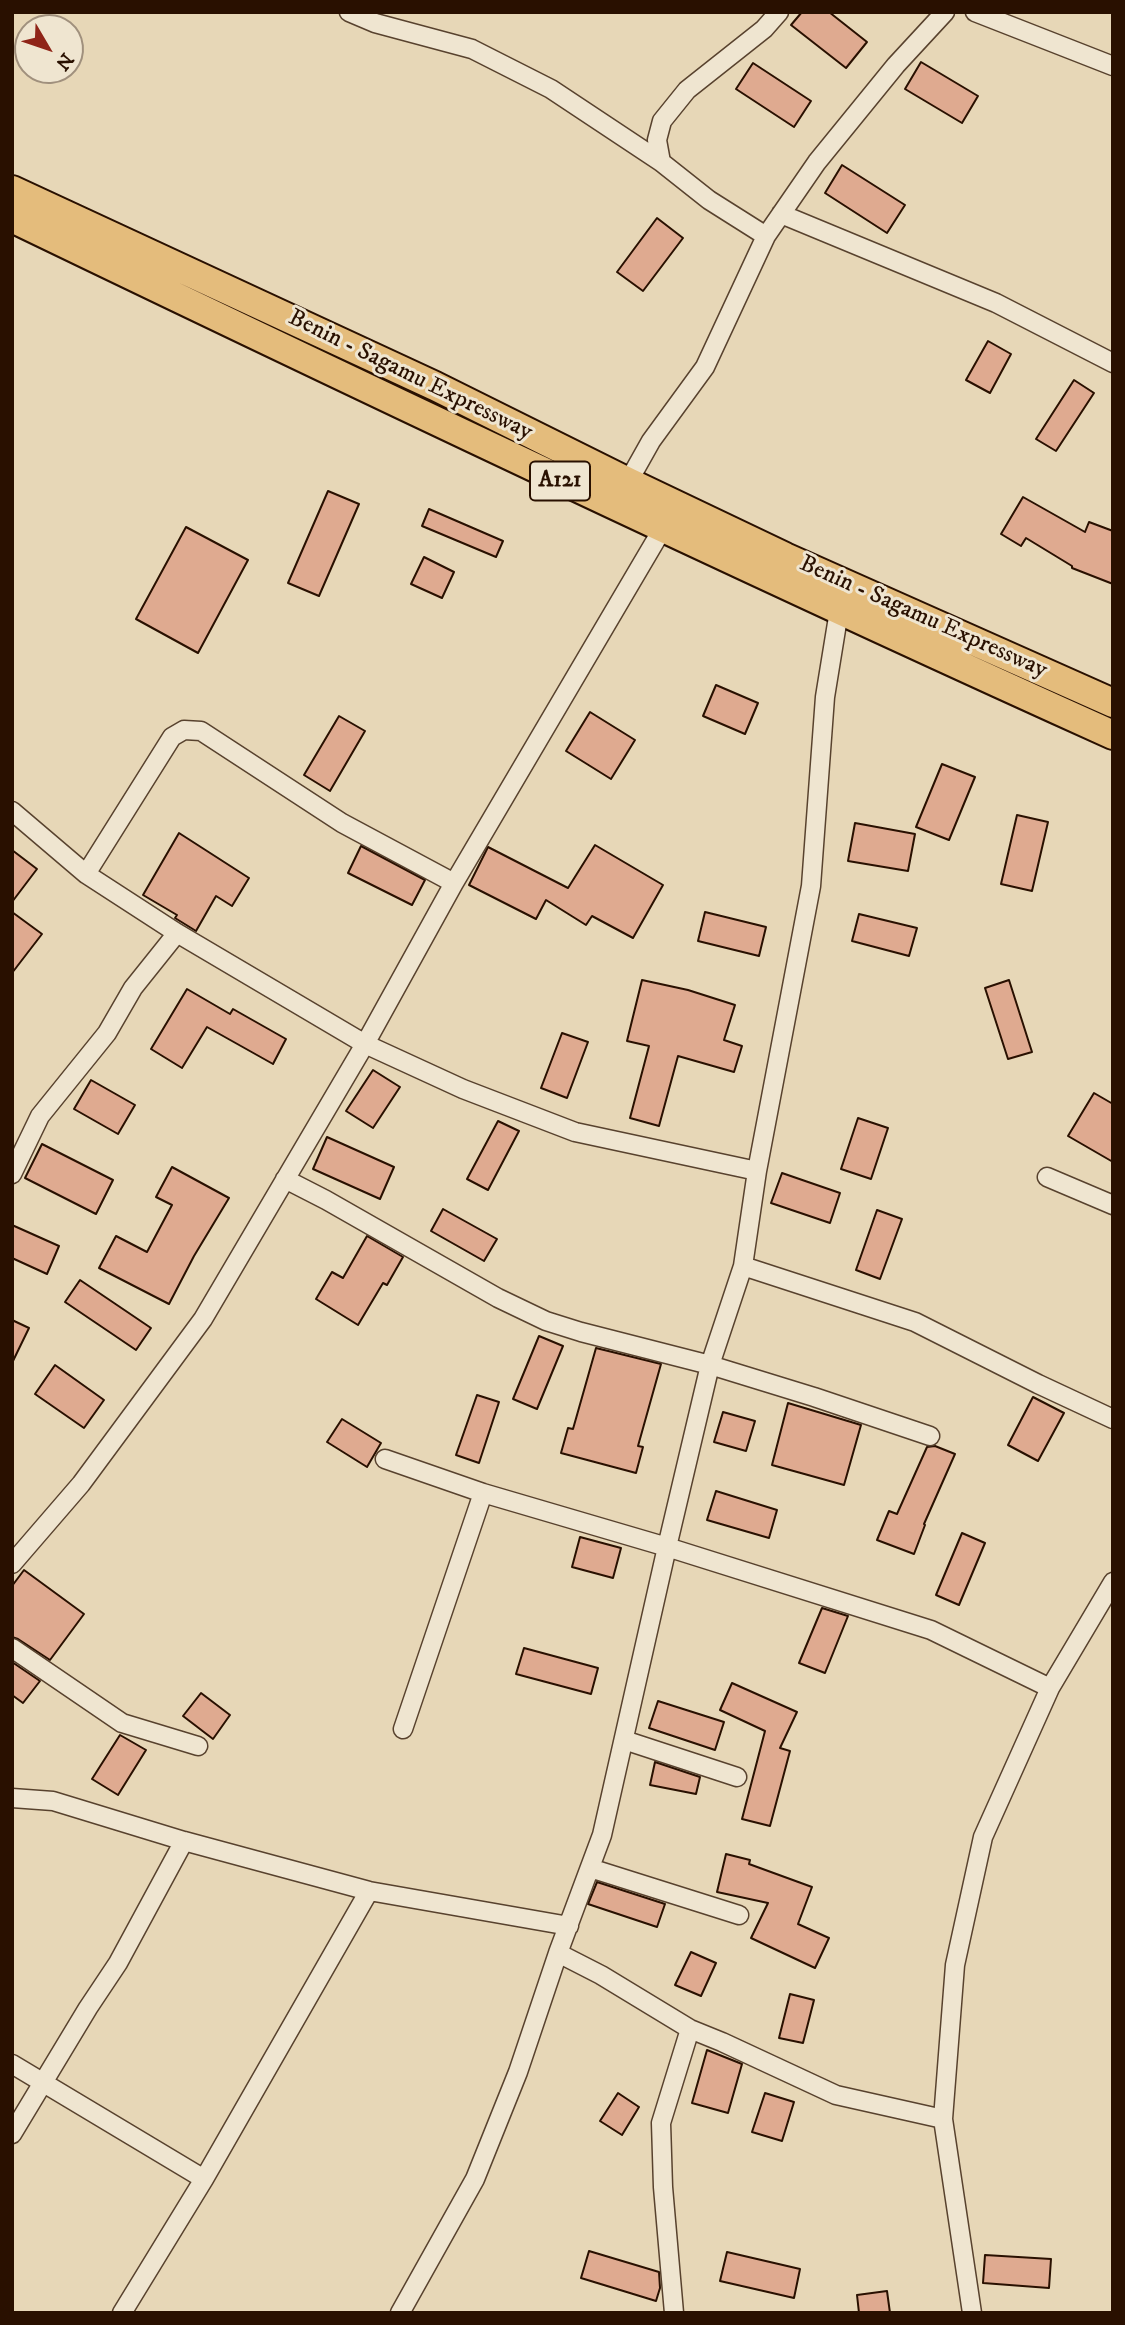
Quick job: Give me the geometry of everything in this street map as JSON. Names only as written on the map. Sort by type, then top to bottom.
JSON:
[{"type":"highway","name":"Benin - Sagamu Expressway","points":[[12,190],[435,386],[785,556],[1113,703]]},
{"type":"highway","name":"A121","points":[[12,218],[464,435],[839,611],[1113,735]]},
{"type":"street","points":[[349,12],[375,23],[472,49],[551,89],[661,162],[709,200],[766,236]]},
{"type":"street","points":[[661,162],[657,140],[662,121],[687,90],[764,29],[779,12]]},
{"type":"street","points":[[628,482],[652,441],[705,367],[766,236],[826,151],[896,65],[945,12]]},
{"type":"street","points":[[975,12],[1113,66]]},
{"type":"street","points":[[782,214],[996,303],[1113,363]]},
{"type":"street","points":[[12,1564],[81,1483],[192,1336],[365,1044],[454,883],[663,528]]},
{"type":"street","points":[[400,2313],[475,2179],[518,2071],[602,1835],[710,1366],[743,1266],[757,1171],[811,886],[825,697],[839,611]]},
{"type":"street","points":[[86,874],[172,737],[184,730],[201,731],[342,823],[454,883]]},
{"type":"street","points":[[12,811],[86,874],[177,933],[365,1044],[463,1089],[575,1132],[757,1171]]},
{"type":"street","points":[[12,1174],[40,1116],[107,1033],[133,988],[177,933]]},
{"type":"street","points":[[1047,1177],[1113,1205]]},
{"type":"street","points":[[285,1179],[498,1298],[546,1321],[814,1397],[930,1436]]},
{"type":"street","points":[[743,1266],[915,1322],[1113,1419]]},
{"type":"street","points":[[385,1459],[483,1493],[667,1547],[931,1630],[1050,1688]]},
{"type":"street","points":[[403,1729],[483,1493]]},
{"type":"street","points":[[972,2313],[943,2119],[955,1965],[983,1837],[1050,1688],[1113,1582]]},
{"type":"street","points":[[12,1648],[122,1723],[198,1746]]},
{"type":"street","points":[[624,1740],[737,1777]]},
{"type":"street","points":[[12,1798],[53,1801],[184,1841],[369,1891],[569,1926]]},
{"type":"street","points":[[12,2134],[118,1963],[184,1841]]},
{"type":"street","points":[[590,1868],[739,1914]]},
{"type":"street","points":[[122,2313],[204,2179],[369,1891]]},
{"type":"street","points":[[558,1953],[601,1975],[690,2029],[836,2095],[943,2119]]},
{"type":"street","points":[[674,2313],[663,2187],[661,2123],[690,2029]]},
{"type":"street","points":[[12,2064],[204,2179]]},
{"type":"building","points":[[802,12],[829,12],[867,42],[846,68],[791,25]]},
{"type":"building","points":[[921,62],[978,96],[962,123],[905,89]]},
{"type":"building","points":[[753,63],[811,101],[794,127],[736,89]]},
{"type":"building","points":[[842,165],[905,205],[887,233],[825,193]]},
{"type":"building","points":[[657,218],[683,238],[643,291],[617,272]]},
{"type":"building","points":[[988,341],[1011,354],[990,393],[966,380]]},
{"type":"building","points":[[1074,380],[1094,393],[1056,451],[1036,439]]},
{"type":"building","points":[[328,491],[359,504],[319,596],[288,583]]},
{"type":"building","points":[[1023,497],[1085,532],[1089,522],[1113,531],[1113,584],[1072,568],[1026,538],[1021,546],[1001,534]]},
{"type":"building","points":[[429,509],[503,541],[496,557],[422,526]]},
{"type":"building","points":[[186,527],[248,560],[198,653],[136,619]]},
{"type":"building","points":[[424,557],[454,572],[442,598],[411,584]]},
{"type":"building","points":[[716,685],[758,703],[745,734],[703,716]]},
{"type":"building","points":[[590,712],[635,740],[611,779],[566,751]]},
{"type":"building","points":[[339,716],[365,731],[330,791],[304,775]]},
{"type":"building","points":[[942,764],[975,777],[949,840],[916,827]]},
{"type":"building","points":[[1017,815],[1048,822],[1032,891],[1001,884]]},
{"type":"building","points":[[855,823],[915,834],[908,871],[848,861]]},
{"type":"building","points":[[179,833],[249,878],[232,906],[216,896],[196,931],[175,918],[177,915],[143,895]]},
{"type":"building","points":[[595,845],[663,885],[633,938],[592,916],[586,925],[546,900],[536,919],[469,885],[488,847],[568,888]]},
{"type":"building","points":[[361,846],[425,880],[412,905],[348,873]]},
{"type":"building","points":[[12,850],[37,869],[12,902]]},
{"type":"building","points":[[12,912],[42,934],[12,973]]},
{"type":"building","points":[[705,912],[766,927],[759,956],[698,941]]},
{"type":"building","points":[[859,914],[917,928],[909,956],[852,941]]},
{"type":"building","points":[[642,980],[688,990],[735,1005],[724,1040],[742,1046],[734,1072],[678,1056],[659,1126],[630,1118],[649,1046],[627,1041]]},
{"type":"building","points":[[1009,980],[1032,1052],[1008,1059],[985,988]]},
{"type":"building","points":[[187,989],[230,1014],[233,1009],[286,1039],[273,1064],[207,1027],[182,1068],[151,1049]]},
{"type":"building","points":[[562,1033],[588,1042],[567,1098],[541,1088]]},
{"type":"building","points":[[373,1070],[400,1087],[373,1128],[346,1111]]},
{"type":"building","points":[[91,1080],[135,1105],[118,1134],[74,1109]]},
{"type":"building","points":[[1094,1093],[1113,1104],[1113,1162],[1068,1136]]},
{"type":"building","points":[[858,1118],[888,1128],[871,1179],[841,1169]]},
{"type":"building","points":[[498,1121],[519,1131],[488,1190],[467,1179]]},
{"type":"building","points":[[327,1137],[394,1167],[380,1199],[313,1169]]},
{"type":"building","points":[[42,1144],[113,1180],[96,1214],[25,1178]]},
{"type":"building","points":[[172,1167],[229,1198],[169,1304],[99,1268],[116,1236],[147,1252],[172,1205],[156,1197]]},
{"type":"building","points":[[782,1173],[840,1193],[830,1223],[771,1203]]},
{"type":"building","points":[[443,1209],[497,1239],[484,1261],[431,1231]]},
{"type":"building","points":[[877,1210],[902,1219],[880,1279],[856,1270]]},
{"type":"building","points":[[12,1225],[59,1246],[47,1274],[12,1258]]},
{"type":"building","points":[[367,1236],[403,1257],[387,1285],[383,1283],[358,1325],[316,1299],[332,1272],[343,1278]]},
{"type":"building","points":[[80,1280],[151,1328],[136,1350],[65,1302]]},
{"type":"building","points":[[12,1320],[29,1328],[12,1363]]},
{"type":"building","points":[[539,1336],[563,1346],[537,1409],[513,1399]]},
{"type":"building","points":[[596,1348],[661,1364],[638,1446],[643,1447],[636,1473],[561,1453],[568,1428],[573,1429]]},
{"type":"building","points":[[55,1365],[104,1400],[84,1428],[35,1394]]},
{"type":"building","points":[[477,1395],[499,1402],[479,1463],[456,1455]]},
{"type":"building","points":[[1033,1397],[1064,1413],[1038,1461],[1008,1445]]},
{"type":"building","points":[[788,1403],[861,1425],[844,1485],[772,1465]]},
{"type":"building","points":[[723,1412],[755,1421],[746,1451],[714,1442]]},
{"type":"building","points":[[342,1419],[381,1443],[367,1467],[327,1442]]},
{"type":"building","points":[[935,1446],[955,1454],[924,1524],[914,1554],[877,1540],[889,1511],[897,1514],[927,1447]]},
{"type":"building","points":[[716,1491],[777,1510],[769,1538],[707,1520]]},
{"type":"building","points":[[962,1533],[985,1543],[959,1605],[936,1595]]},
{"type":"building","points":[[580,1537],[621,1548],[613,1578],[572,1567]]},
{"type":"building","points":[[24,1570],[84,1614],[50,1660],[12,1637],[12,1586]]},
{"type":"building","points":[[822,1608],[848,1616],[825,1673],[799,1663]]},
{"type":"building","points":[[524,1648],[598,1668],[591,1694],[516,1674]]},
{"type":"building","points":[[12,1662],[40,1681],[23,1703],[12,1695]]},
{"type":"building","points":[[732,1683],[797,1712],[780,1748],[790,1751],[770,1826],[742,1819],[765,1731],[720,1710]]},
{"type":"building","points":[[201,1693],[230,1715],[213,1739],[183,1716]]},
{"type":"building","points":[[658,1701],[724,1722],[715,1750],[649,1728]]},
{"type":"building","points":[[120,1735],[146,1750],[118,1795],[92,1779]]},
{"type":"building","points":[[655,1762],[700,1777],[696,1794],[650,1785]]},
{"type":"building","points":[[726,1854],[750,1860],[749,1864],[812,1887],[798,1924],[829,1938],[815,1968],[751,1938],[768,1903],[717,1892]]},
{"type":"building","points":[[597,1882],[665,1904],[657,1927],[588,1904]]},
{"type":"building","points":[[691,1952],[716,1963],[701,1996],[675,1985]]},
{"type":"building","points":[[790,1994],[814,2000],[803,2043],[779,2038]]},
{"type":"building","points":[[707,2050],[742,2064],[728,2113],[692,2103]]},
{"type":"building","points":[[618,2093],[639,2107],[622,2135],[600,2121]]},
{"type":"building","points":[[765,2093],[794,2102],[782,2141],[752,2132]]},
{"type":"building","points":[[589,2251],[659,2272],[660,2288],[656,2301],[581,2278]]},
{"type":"building","points":[[727,2252],[800,2269],[794,2298],[720,2281]]},
{"type":"building","points":[[985,2255],[1051,2259],[1049,2288],[983,2283]]},
{"type":"building","points":[[887,2291],[890,2313],[859,2313],[857,2295]]}]
